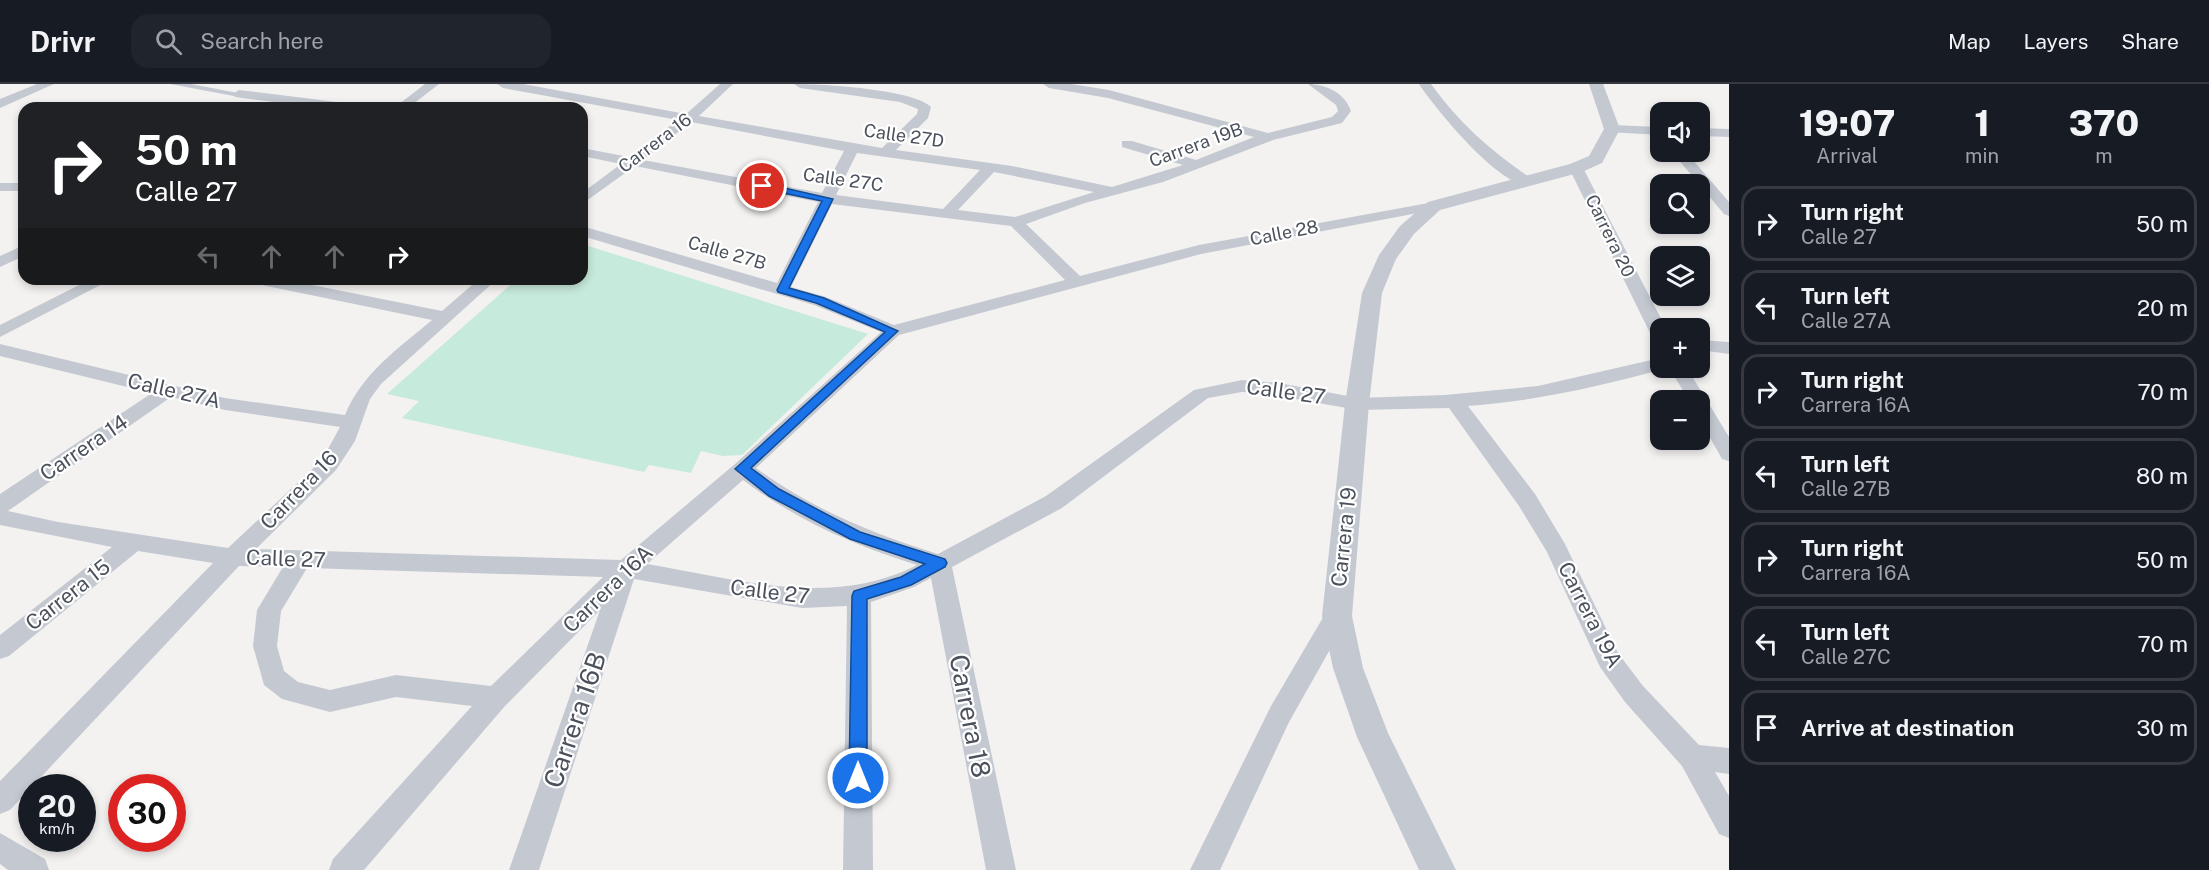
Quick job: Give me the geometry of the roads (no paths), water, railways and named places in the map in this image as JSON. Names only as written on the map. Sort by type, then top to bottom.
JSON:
[{"type":"street","points":[[2,102],[48,84]]},
{"type":"street","points":[[174,84],[304,102]]},
{"type":"street","points":[[408,102],[433,84]]},
{"type":"street","name":"Calle 27D","points":[[503,84],[852,148],[1028,173],[1113,191]]},
{"type":"street","points":[[545,102],[573,84]]},
{"type":"street","name":"Carrera 16","points":[[588,195],[690,117],[727,84]]},
{"type":"street","points":[[800,84],[906,95],[925,107],[923,115],[885,153]]},
{"type":"street","points":[[1049,84],[1109,94],[1268,137]]},
{"type":"street","name":"Carrera 19B","points":[[1016,222],[1158,179],[1268,137],[1337,120],[1345,111],[1342,103],[1314,84]]},
{"type":"street","points":[[1425,84],[1460,131],[1482,152],[1527,182]]},
{"type":"street","points":[[1596,84],[1612,129],[1650,131]]},
{"type":"street","points":[[2,102],[18,105]]},
{"type":"street","name":"Calle 28","points":[[893,331],[1199,250],[1434,206],[1527,182],[1576,168],[1596,159],[1612,129]]},
{"type":"street","points":[[1710,133],[1729,134]]},
{"type":"street","points":[[1127,144],[1196,164]]},
{"type":"street","points":[[782,290],[852,148]]},
{"type":"street","points":[[588,153],[631,161]]},
{"type":"street","name":"Calle 27C","points":[[631,161],[828,199],[1016,222]]},
{"type":"street","points":[[1688,162],[1729,210]]},
{"type":"street","name":"Carrera 20","points":[[1576,168],[1651,318]]},
{"type":"street","points":[[947,213],[989,169]]},
{"type":"street","points":[[0,187],[18,187]]},
{"type":"street","name":"Carrera 19","points":[[1434,206],[1407,230],[1386,259],[1372,293],[1357,404],[1337,616],[1348,668],[1373,737],[1438,870]]},
{"type":"street","points":[[1016,222],[1077,283]]},
{"type":"street","name":"Calle 27B","points":[[588,233],[820,301],[893,331]]},
{"type":"street","points":[[0,262],[18,253]]},
{"type":"street","points":[[0,332],[92,285]]},
{"type":"street","points":[[293,285],[446,317]]},
{"type":"street","name":"Carrera 16","points":[[0,801],[233,556],[329,465],[345,441],[361,399],[374,380],[482,285]]},
{"type":"street","name":"Carrera 16A","points":[[344,870],[496,698],[626,569],[742,469],[893,331]]},
{"type":"street","points":[[1710,346],[1729,348]]},
{"type":"street","name":"Calle 27A","points":[[0,350],[225,404],[351,422]]},
{"type":"street","name":"Calle 27","points":[[0,517],[58,530],[233,556],[626,569],[802,599],[859,596],[906,581],[1054,502],[1201,394],[1222,386],[1248,384],[1357,404],[1455,402],[1534,394],[1609,379],[1650,367]]},
{"type":"street","name":"Carrera 14","points":[[0,505],[169,390]]},
{"type":"street","name":"Carrera 19A","points":[[1455,402],[1539,520],[1557,550],[1609,660],[1634,694],[1692,757],[1729,824]]},
{"type":"street","points":[[1710,421],[1729,454]]},
{"type":"street","points":[[742,469],[774,493],[855,535],[939,563]]},
{"type":"street","name":"Carrera 15","points":[[0,649],[136,540]]},
{"type":"street","points":[[300,560],[269,609],[265,646],[273,677],[291,691],[330,701],[396,686],[496,698]]},
{"type":"street","name":"Carrera 18","points":[[939,563],[1001,870]]},
{"type":"street","name":"Carrera 16B","points":[[524,870],[626,569]]},
{"type":"street","points":[[858,870],[859,596]]},
{"type":"street","points":[[1205,870],[1280,714],[1337,616]]},
{"type":"street","points":[[1692,757],[1729,761]]},
{"type":"street","points":[[0,847],[34,870]]}]
